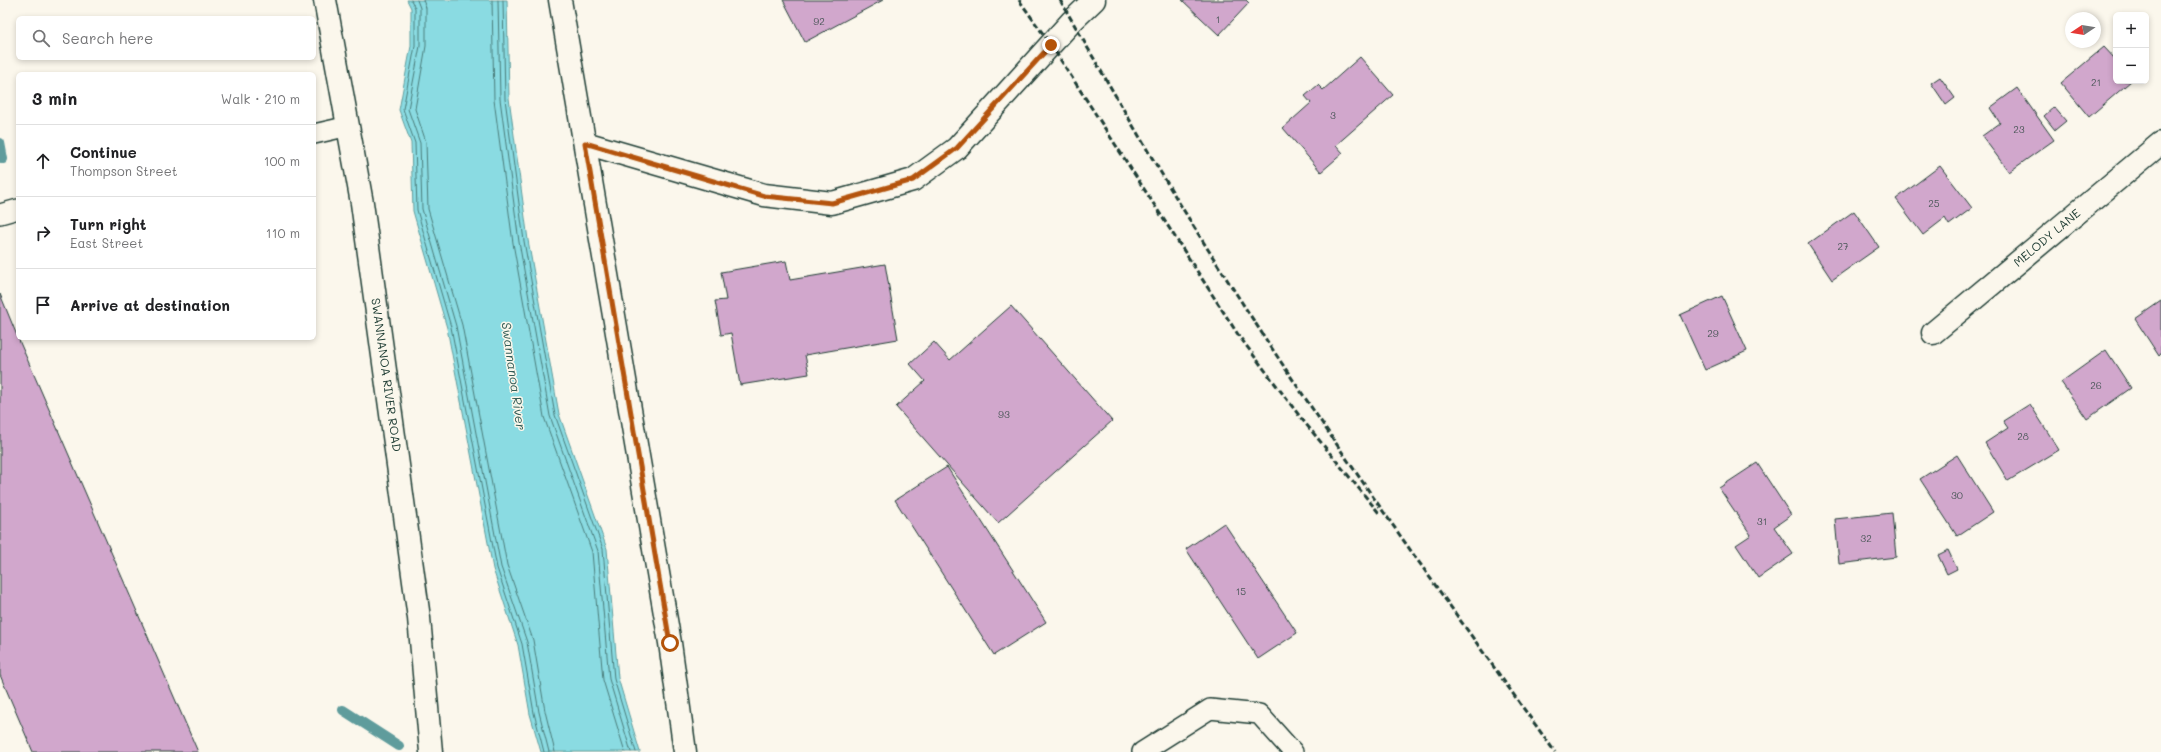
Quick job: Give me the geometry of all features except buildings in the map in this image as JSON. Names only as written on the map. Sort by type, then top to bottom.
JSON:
[{"type":"street","name":"SWANNANOA RIVER ROAD","points":[[325,0],[362,203],[419,618],[431,752]]},
{"type":"street","points":[[560,0],[670,643],[685,752]]},
{"type":"street","points":[[585,143],[764,196],[832,203],[913,180],[957,148],[1072,21],[1094,0]]},
{"type":"street","name":"MELODY LANE","points":[[1932,333],[2161,144]]},
{"type":"lane","points":[[316,134],[349,126]]},
{"type":"lane","points":[[0,214],[16,210]]},
{"type":"lane","points":[[1142,752],[1210,709],[1259,714],[1293,752]]},
{"type":"water","name":"Swannanoa River","points":[[407,0],[507,0],[509,98],[528,240],[559,414],[607,549],[618,678],[640,752],[541,752],[530,714],[518,645],[493,569],[447,328],[413,211],[411,143],[399,110],[411,46],[411,8]]},
{"type":"waterway","points":[[0,143],[3,159]]},
{"type":"waterway","points":[[343,710],[399,746]]},
{"type":"railway","points":[[1019,0],[1051,45],[1239,336],[1301,418],[1379,513]]},
{"type":"railway","points":[[1060,0],[1186,214],[1308,403],[1389,520],[1555,752]]},
{"type":"route","points":[[670,643],[585,143],[764,196],[832,203],[913,180],[957,148],[1051,45]]}]
